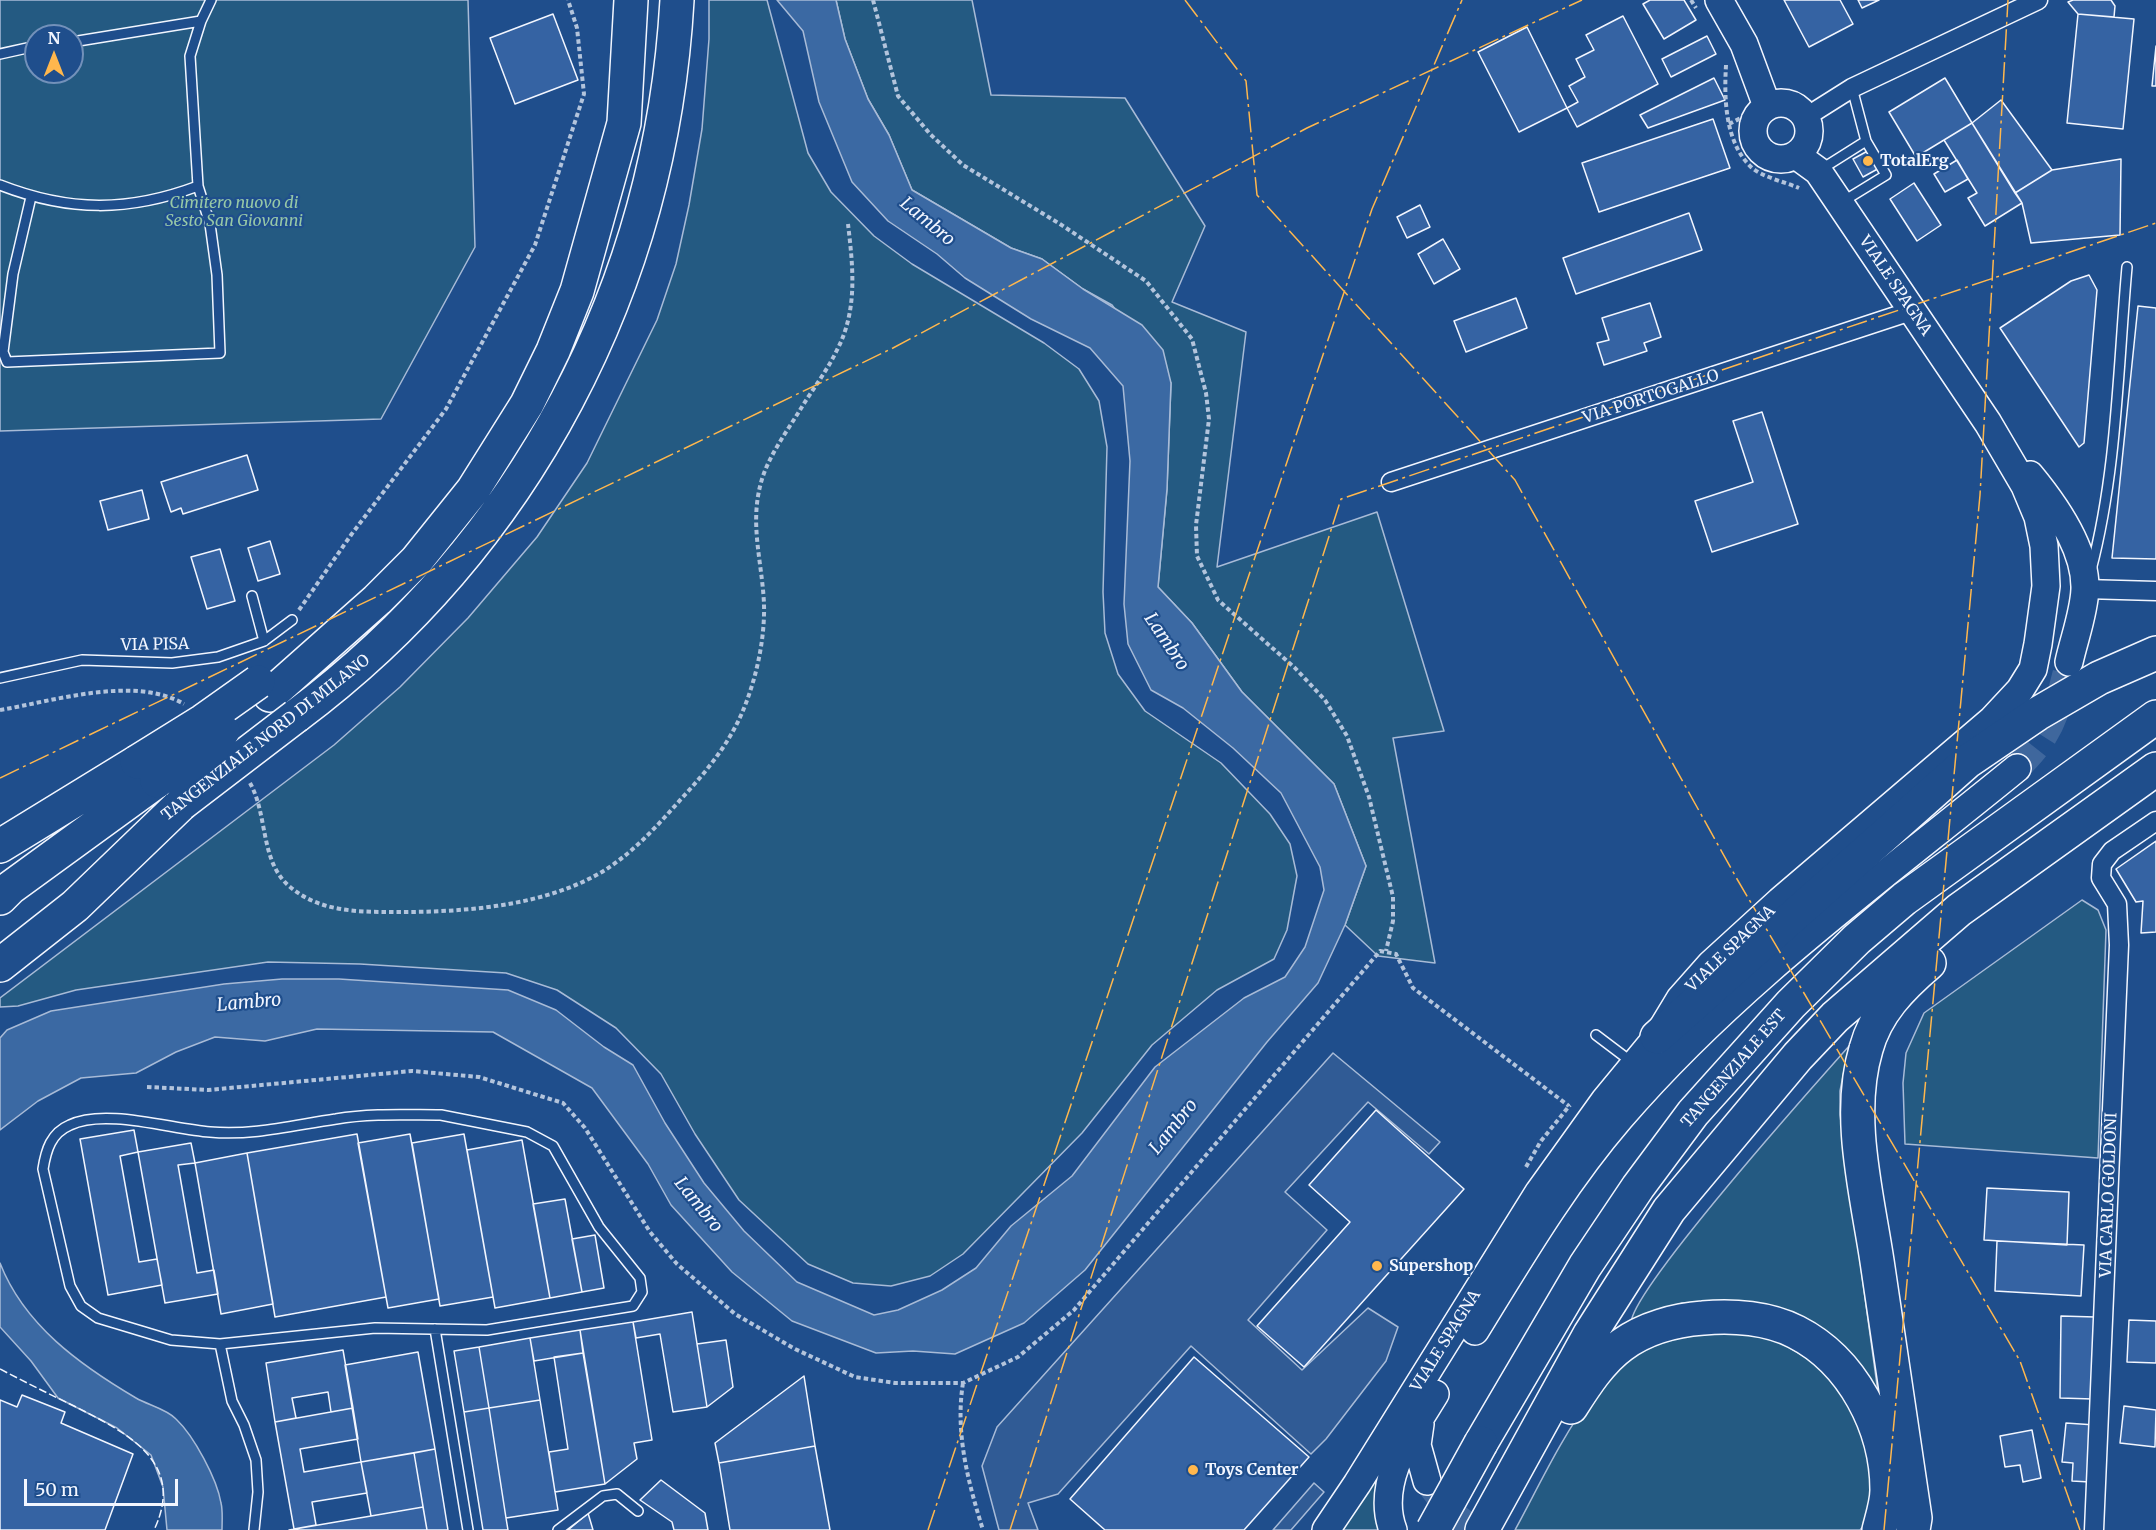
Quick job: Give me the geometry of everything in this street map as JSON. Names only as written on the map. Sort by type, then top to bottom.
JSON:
[{"type":"highway","name":"TANGENZIALE NORD DI MILANO","points":[[0,898],[147,772],[264,689],[377,600],[416,561],[473,490],[527,404],[553,351],[577,291],[624,123],[631,0]]},
{"type":"highway","name":"TANGENZIALE NORD DI MILANO","points":[[0,943],[338,685],[393,635],[477,542],[517,486],[561,414],[587,364],[615,295],[652,182],[669,91],[677,0]]},
{"type":"highway","points":[[1658,1037],[1968,761],[2037,714],[2099,678],[2156,653]]},
{"type":"highway","name":"TANGENZIALE EST","points":[[1433,1530],[1480,1443],[1579,1276],[1638,1187],[1693,1113],[1791,1004],[1857,939],[1904,898],[2156,717]]},
{"type":"highway","points":[[1498,1530],[1525,1466],[1590,1334],[1669,1210],[1798,1056],[1842,1011],[1959,910],[2156,769]]},
{"type":"highway","points":[[0,846],[147,772]]},
{"type":"highway","points":[[1916,1526],[1860,1139],[1861,1071],[1865,1049],[1873,1028],[1885,1007],[1907,982],[1963,934],[2091,841],[2156,784]]},
{"type":"highway","points":[[0,966],[75,906],[182,804]]},
{"type":"highway","points":[[1482,1530],[1525,1466],[1591,1377],[1622,1345],[1654,1328],[1689,1319],[1724,1316],[1761,1321],[1795,1332],[1819,1347],[1838,1364],[1860,1394],[1876,1427],[1885,1455],[1887,1493],[1879,1530]]},
{"type":"street","points":[[1806,117],[1852,88],[2038,0]]},
{"type":"street","points":[[1710,9],[1744,44],[1767,106]]},
{"type":"street","points":[[1784,102],[1792,105],[1806,117],[1809,134],[1807,142],[1796,155],[1779,159],[1770,157],[1757,146],[1752,128],[1760,112],[1767,106],[1784,102]]},
{"type":"street","name":"VIALE SPAGNA","points":[[1326,1530],[1358,1484],[1539,1192],[1599,1107],[1658,1037],[1680,999],[1711,964],[1992,720],[2020,690],[2033,669],[2046,586],[2044,546],[2038,517],[2025,486],[1988,423],[1840,203],[1810,180],[1796,155]]},
{"type":"street","name":"VIA PORTOGALLO","points":[[1391,482],[1911,311]]},
{"type":"street","name":"VIALE SPAGNA","points":[[1988,423],[2056,507],[2074,543],[2085,589],[2069,662]]},
{"type":"street","points":[[2046,586],[2156,591]]},
{"type":"street","name":"VIALE SPAGNA","points":[[1393,1530],[1388,1512],[1390,1479],[1420,1417],[1549,1212],[1620,1118],[1684,1048],[1792,951],[2017,768]]},
{"type":"street","name":"VIA CARLO GOLDONI","points":[[2094,1530],[2119,945],[2117,904],[2101,878],[2102,864],[2112,851],[2156,821]]},
{"type":"street","points":[[1420,1417],[1417,1445],[1428,1481]]},
{"type":"lane","points":[[32,197],[14,274],[3,352],[8,362],[220,353],[217,275],[210,224],[198,186],[190,56],[201,21],[211,0]]},
{"type":"lane","points":[[84,40],[201,21]]},
{"type":"lane","points":[[0,54],[24,49]]},
{"type":"lane","points":[[1840,203],[1886,175],[1866,141],[1852,88]]},
{"type":"lane","points":[[1810,180],[1866,141]]},
{"type":"lane","points":[[0,185],[32,197],[90,206],[125,205],[162,200],[198,186]]},
{"type":"lane","points":[[2085,589],[2102,523],[2127,267]]},
{"type":"lane","points":[[252,596],[264,641]]},
{"type":"lane","name":"VIA PISA","points":[[0,678],[82,660],[172,663],[218,657],[264,641],[292,620]]},
{"type":"lane","points":[[1596,1035],[1635,1064]]},
{"type":"lane","points":[[441,1115],[517,1129],[539,1137],[553,1146],[599,1227],[640,1278],[642,1292],[633,1306],[487,1330],[375,1328],[220,1344],[171,1340],[98,1318],[81,1306],[70,1286],[43,1169],[46,1152],[54,1136],[69,1125],[84,1120],[108,1119],[232,1133],[258,1132],[357,1116],[441,1115]]},
{"type":"lane","points":[[435,1329],[468,1530]]},
{"type":"lane","points":[[220,1344],[232,1401],[256,1460],[258,1492],[254,1530]]},
{"type":"lane","points":[[558,1530],[603,1496],[617,1494],[638,1510]]},
{"type":"path","points":[[292,620],[351,535],[446,409],[535,246],[584,94],[577,28],[568,0]]},
{"type":"path","points":[[873,0],[898,96],[930,134],[963,165],[1060,224],[1146,281],[1192,339],[1206,393],[1209,419],[1196,525],[1197,556],[1218,600],[1295,668],[1325,700],[1347,736],[1369,797],[1393,897],[1393,921],[1386,951]]},
{"type":"path","points":[[1691,0],[1710,9]]},
{"type":"path","points":[[1721,54],[1726,63],[1729,124],[1735,147],[1753,168],[1810,180]]},
{"type":"path","points":[[245,777],[259,802],[273,864],[280,877],[310,900],[331,908],[367,912],[421,912],[480,906],[534,897],[583,881],[604,870],[636,847],[700,778],[722,750],[747,700],[761,643],[764,604],[754,532],[756,502],[764,474],[781,440],[838,349],[848,321],[853,291],[848,224]]},
{"type":"path","points":[[0,710],[109,691],[158,693],[190,707]]},
{"type":"path","points":[[147,1088],[208,1090],[332,1076],[412,1071],[479,1077],[563,1103],[585,1128],[650,1232],[677,1264],[735,1314],[795,1349],[855,1377],[895,1383],[963,1383],[1018,1357],[1074,1310],[1377,953],[1386,951],[1396,954],[1413,988],[1569,1106]]},
{"type":"path","points":[[1525,1169],[1541,1141],[1576,1098]]},
{"type":"path","points":[[963,1383],[959,1420],[962,1448],[983,1530]]},
{"type":"green space","name":"Cimitero nuovo di Sesto San Giovanni","points":[[0,0],[468,0],[475,247],[381,419],[0,431]]},
{"type":"green space","points":[[709,0],[767,0],[808,153],[831,192],[874,236],[912,264],[1044,343],[1079,369],[1099,401],[1107,447],[1103,592],[1105,633],[1118,674],[1145,711],[1221,763],[1270,814],[1290,844],[1297,876],[1287,930],[1274,959],[1217,990],[1152,1045],[1082,1133],[963,1254],[930,1276],[891,1286],[853,1283],[808,1264],[739,1200],[695,1134],[661,1074],[616,1028],[557,990],[506,973],[360,964],[268,962],[76,990],[18,1006],[0,1007],[0,998],[334,745],[400,687],[468,618],[537,537],[587,463],[657,320],[676,264],[702,129],[709,39]]},
{"type":"green space","points":[[836,0],[972,0],[991,95],[1125,98],[1205,226],[1172,302],[1246,332],[1217,567],[1377,512],[1444,731],[1393,738],[1435,963],[1378,956],[1345,925],[1366,866],[1334,784],[1242,692],[1192,623],[1158,587],[1167,489],[1171,383],[1112,305],[1083,289],[1042,259],[1011,248],[912,190],[889,135],[868,99],[845,39]]},
{"type":"green space","points":[[2082,900],[2098,910],[2106,930],[2098,1158],[1905,1144],[1903,1083],[1906,1053],[1924,1013]]},
{"type":"green space","points":[[1849,1046],[1840,1091],[1840,1115],[1879,1400],[1713,1303],[1682,1303],[1631,1323],[1639,1303],[1691,1231]]},
{"type":"green space","points":[[1705,1327],[1751,1328],[1790,1345],[1837,1378],[1878,1468],[1869,1519],[1860,1530],[1515,1530],[1581,1412],[1602,1383],[1625,1359],[1650,1340],[1678,1330]]},
{"type":"green space","points":[[1386,1463],[1375,1495],[1380,1530],[1336,1530]]},
{"type":"shaded area","points":[[1333,1053],[1440,1142],[1429,1154],[1368,1102],[1285,1192],[1327,1230],[1248,1320],[1302,1370],[1368,1308],[1398,1327],[1386,1361],[1326,1439],[1311,1454],[1191,1346],[1058,1494],[1028,1503],[1038,1530],[999,1530],[982,1466],[997,1427]]},
{"type":"shaded area","points":[[1314,1483],[1324,1492],[1291,1530],[1273,1530]]},
{"type":"water","name":"Lambro","points":[[777,0],[836,0],[845,39],[868,99],[889,135],[912,190],[1011,248],[1042,259],[1083,289],[1142,325],[1163,350],[1171,383],[1167,489],[1158,587],[1192,623],[1242,692],[1334,784],[1366,866],[1345,925],[1318,983],[1267,1042],[1085,1270],[1024,1323],[955,1354],[913,1351],[876,1353],[792,1321],[732,1272],[671,1205],[648,1164],[592,1088],[493,1032],[317,1029],[265,1041],[215,1037],[176,1052],[136,1073],[81,1078],[38,1101],[0,1130],[0,1038],[7,1030],[51,1011],[224,984],[282,979],[339,979],[508,990],[556,1010],[604,1047],[633,1065],[665,1123],[704,1183],[744,1231],[797,1282],[874,1315],[898,1310],[942,1290],[976,1268],[1011,1226],[1072,1176],[1155,1067],[1244,998],[1285,977],[1305,947],[1324,890],[1320,867],[1281,793],[1233,748],[1183,708],[1151,690],[1128,644],[1124,604],[1130,461],[1123,386],[1090,348],[1031,319],[965,278],[937,254],[888,221],[852,182],[819,102],[803,31]]},
{"type":"water","points":[[0,1263],[10,1285],[24,1306],[56,1341],[94,1372],[136,1398],[168,1412],[183,1427],[197,1447],[215,1482],[222,1506],[222,1530],[167,1530],[163,1487],[151,1455],[117,1428],[58,1398],[31,1361],[0,1327]]},
{"type":"building","points":[[1650,0],[1684,0],[1696,20],[1664,39],[1643,4]]},
{"type":"building","points":[[1784,0],[1840,0],[1853,24],[1809,47]]},
{"type":"building","points":[[1858,0],[1879,0],[1862,8]]},
{"type":"building","points":[[2111,0],[2115,6],[2114,17],[2078,14],[2068,2]]},
{"type":"building","points":[[553,14],[578,80],[515,104],[490,38]]},
{"type":"building","points":[[2078,14],[2134,19],[2123,129],[2067,123]]},
{"type":"building","points":[[1623,16],[1658,84],[1577,127],[1567,108],[1578,102],[1569,86],[1585,77],[1576,59],[1594,50],[1586,35]]},
{"type":"building","points":[[1527,27],[1567,108],[1519,132],[1478,52]]},
{"type":"building","points":[[1707,36],[1716,54],[1671,77],[1662,59]]},
{"type":"building","points":[[2156,46],[2156,86],[2152,86]]},
{"type":"building","points":[[1714,78],[1725,100],[1648,128],[1640,115]]},
{"type":"building","points":[[1945,78],[1972,123],[1916,157],[1889,112]]},
{"type":"building","points":[[2001,100],[2052,170],[2015,193],[1972,123]]},
{"type":"building","points":[[1713,119],[1730,168],[1599,212],[1582,163]]},
{"type":"building","points":[[1972,123],[2022,203],[1985,226],[1968,198],[1977,193],[1944,140]]},
{"type":"building","points":[[1873,148],[1883,166],[1863,177],[1853,159]]},
{"type":"building","points":[[2121,159],[2120,235],[2031,243],[2022,203],[2015,193],[2052,170]]},
{"type":"building","points":[[1957,160],[1968,179],[1945,192],[1934,174]]},
{"type":"building","points":[[1914,183],[1941,225],[1917,241],[1890,199]]},
{"type":"building","points":[[1420,205],[1430,227],[1407,238],[1397,217]]},
{"type":"building","points":[[1689,213],[1702,250],[1576,294],[1563,258]]},
{"type":"building","points":[[1443,239],[1460,269],[1434,284],[1418,254]]},
{"type":"building","points":[[2089,275],[2097,290],[2084,443],[2079,447],[2000,328],[2071,281]]},
{"type":"building","points":[[1516,298],[1527,328],[1466,352],[1454,321]]},
{"type":"building","points":[[1650,303],[1661,337],[1644,343],[1647,351],[1604,365],[1597,343],[1609,340],[1602,318]]},
{"type":"building","points":[[2138,306],[2156,308],[2156,559],[2112,558]]},
{"type":"building","points":[[1762,412],[1798,524],[1712,552],[1695,501],[1753,482],[1733,421]]},
{"type":"building","points":[[247,455],[258,490],[183,514],[181,508],[171,512],[161,482]]},
{"type":"building","points":[[142,490],[149,519],[108,530],[100,501]]},
{"type":"building","points":[[270,541],[280,574],[258,581],[248,548]]},
{"type":"building","points":[[220,549],[235,601],[207,609],[191,557]]},
{"type":"building","points":[[2156,841],[2156,932],[2141,933],[2143,901],[2136,902],[2116,869]]},
{"type":"building","points":[[1376,1110],[1464,1189],[1304,1367],[1257,1326],[1350,1222],[1309,1185]]},
{"type":"building","points":[[134,1130],[138,1152],[120,1156],[139,1262],[157,1259],[162,1285],[108,1295],[80,1139]]},
{"type":"building","points":[[357,1134],[386,1297],[275,1317],[247,1153]]},
{"type":"building","points":[[410,1134],[439,1299],[388,1308],[358,1143]]},
{"type":"building","points":[[464,1134],[493,1297],[440,1306],[412,1143]]},
{"type":"building","points":[[522,1140],[550,1298],[495,1308],[467,1150]]},
{"type":"building","points":[[191,1143],[195,1163],[178,1165],[197,1273],[214,1270],[218,1294],[165,1303],[138,1152]]},
{"type":"building","points":[[247,1153],[273,1304],[221,1314],[195,1163]]},
{"type":"building","points":[[1987,1188],[2069,1192],[2067,1245],[1984,1240]]},
{"type":"building","points":[[565,1199],[582,1292],[550,1298],[533,1204]]},
{"type":"building","points":[[595,1235],[604,1288],[582,1292],[572,1239]]},
{"type":"building","points":[[1997,1241],[2084,1245],[2081,1296],[1995,1291]]},
{"type":"building","points":[[692,1312],[707,1407],[673,1412],[660,1334],[636,1338],[633,1322]]},
{"type":"building","points":[[2061,1316],[2095,1317],[2093,1399],[2060,1398]]},
{"type":"building","points":[[2129,1320],[2156,1321],[2156,1363],[2127,1362]]},
{"type":"building","points":[[633,1322],[652,1440],[634,1443],[637,1459],[605,1484],[580,1330]]},
{"type":"building","points":[[580,1330],[583,1353],[534,1361],[530,1338]]},
{"type":"building","points":[[530,1338],[540,1400],[489,1408],[479,1347]]},
{"type":"building","points":[[726,1340],[733,1387],[707,1407],[697,1344]]},
{"type":"building","points":[[479,1347],[489,1408],[464,1412],[454,1351]]},
{"type":"building","points":[[343,1350],[353,1408],[331,1412],[328,1392],[292,1398],[296,1418],[275,1422],[266,1363]]},
{"type":"building","points":[[418,1352],[435,1449],[361,1462],[345,1365]]},
{"type":"building","points":[[583,1353],[605,1484],[555,1492],[549,1452],[568,1449],[554,1357]]},
{"type":"building","points":[[1194,1357],[1309,1457],[1244,1530],[1105,1530],[1070,1499]]},
{"type":"building","points":[[804,1376],[815,1446],[719,1463],[715,1443]]},
{"type":"building","points":[[22,1395],[65,1412],[61,1423],[133,1454],[105,1530],[0,1530],[0,1400],[17,1407]]},
{"type":"building","points":[[540,1400],[558,1510],[506,1518],[489,1408]]},
{"type":"building","points":[[2124,1406],[2156,1410],[2155,1447],[2120,1443]]},
{"type":"building","points":[[353,1408],[358,1439],[300,1449],[304,1472],[361,1462],[367,1493],[312,1502],[316,1525],[294,1529],[275,1422]]},
{"type":"building","points":[[489,1408],[508,1530],[483,1530],[464,1412]]},
{"type":"building","points":[[2066,1423],[2095,1425],[2090,1482],[2072,1481],[2073,1463],[2062,1462]]},
{"type":"building","points":[[2032,1430],[2041,1478],[2023,1482],[2020,1465],[2005,1467],[2000,1436]]},
{"type":"building","points":[[815,1446],[830,1530],[730,1530],[719,1463]]},
{"type":"building","points":[[435,1449],[448,1530],[427,1530],[414,1453]]},
{"type":"building","points":[[414,1453],[423,1507],[371,1516],[361,1462]]},
{"type":"building","points":[[661,1480],[705,1513],[708,1530],[674,1530],[672,1522],[640,1500]]},
{"type":"building","points":[[423,1507],[427,1530],[289,1530],[371,1516]]},
{"type":"building","points":[[588,1513],[593,1530],[568,1530]]},
{"type":"tunnel","points":[[2017,768],[2030,755],[2047,731],[2057,707],[2069,662]]},
{"type":"tunnel","points":[[1427,1481],[1453,1514],[1473,1530]]},
{"type":"fence","points":[[0,1369],[113,1427],[145,1452],[157,1467],[163,1485],[162,1506],[154,1530]]},
{"type":"power","points":[[1185,0],[1246,81],[1257,195],[1515,480],[1737,879],[2020,1361],[2080,1530]]},
{"type":"power","points":[[928,1530],[1372,209],[1462,0]]},
{"type":"power","points":[[0,778],[893,348],[1307,128],[1582,0]]},
{"type":"power","points":[[1884,1530],[1980,495],[2008,0]]},
{"type":"power","points":[[1010,1530],[1341,499],[2156,223]]},
{"type":"place","name":"TotalErg","points":[[1868,161]]},
{"type":"place","name":"Supershop","points":[[1377,1266]]},
{"type":"place","name":"Toys Center","points":[[1193,1470]]}]
